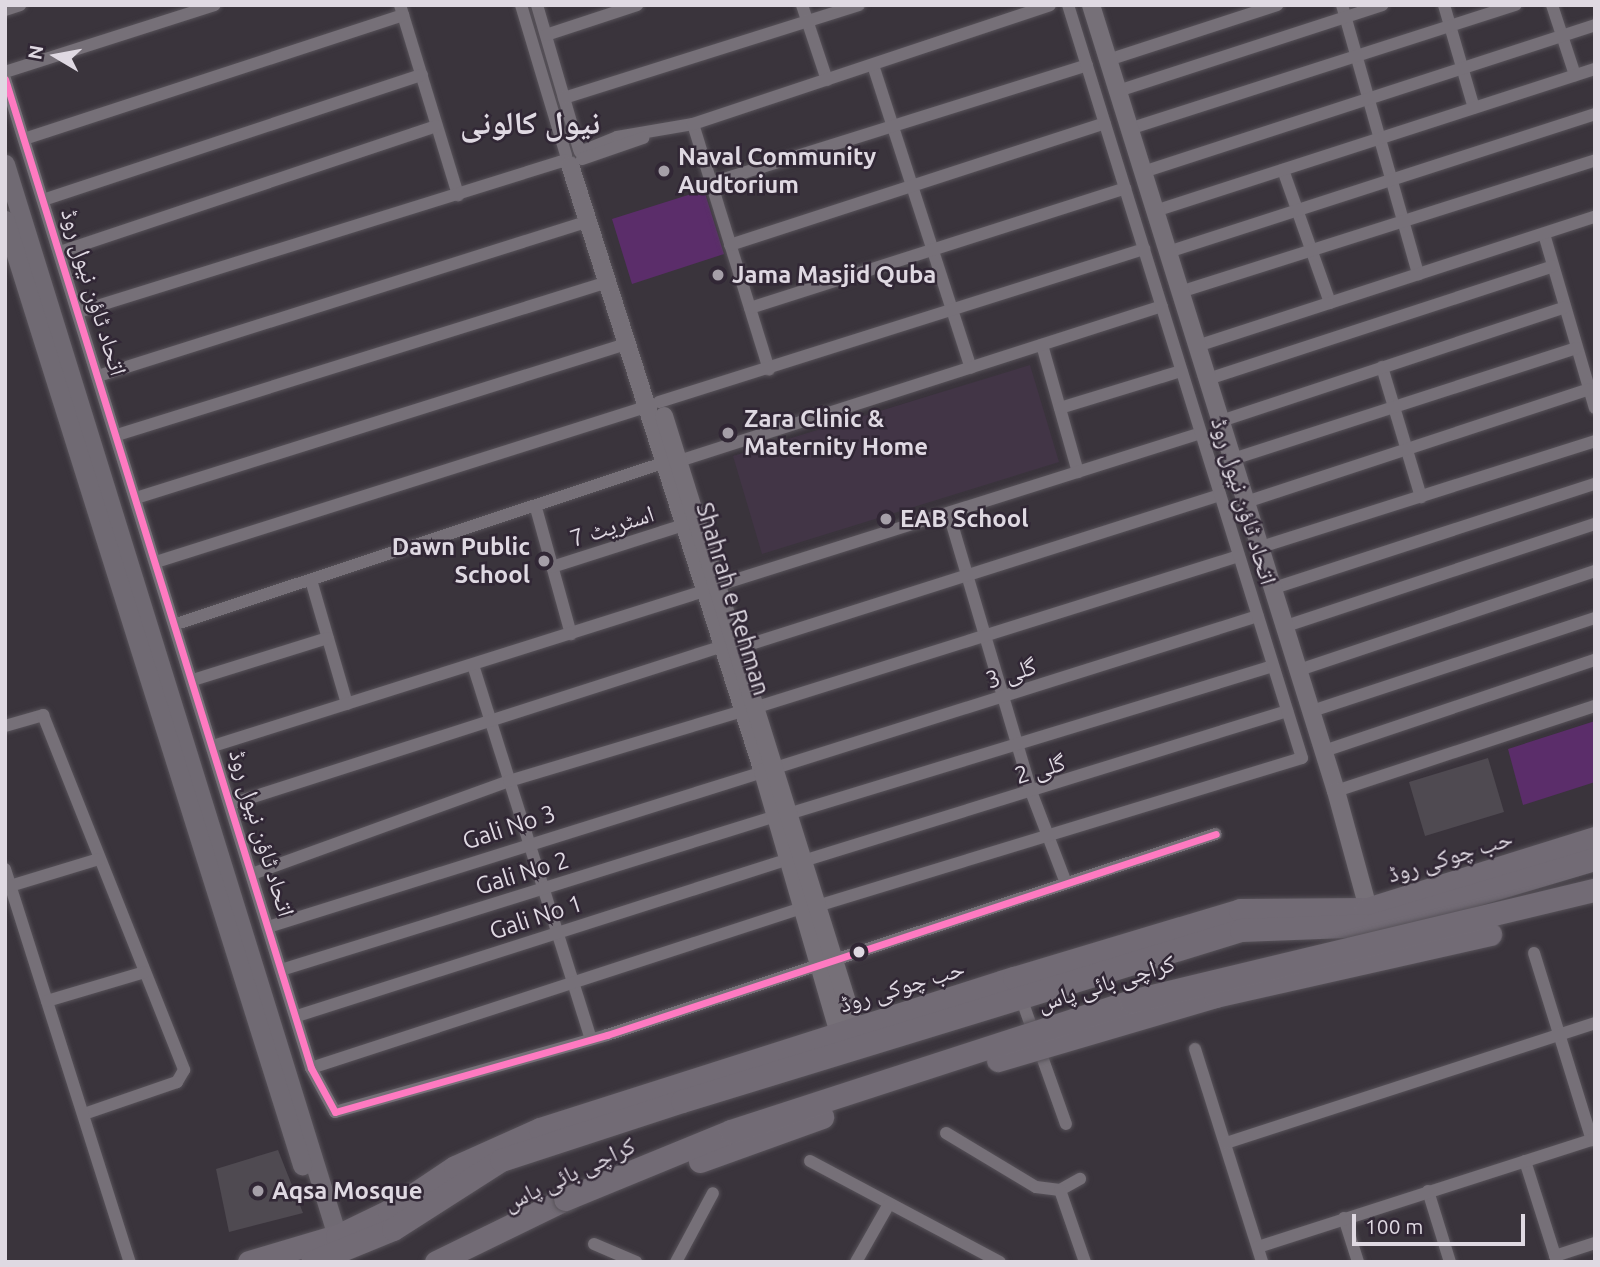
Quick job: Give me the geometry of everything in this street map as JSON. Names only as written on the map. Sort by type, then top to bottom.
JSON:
[{"type":"highway","name":"حب چوکی روڈ","points":[[1370,917],[1595,838]]},
{"type":"highway","points":[[249,1262],[330,1249],[393,1229],[501,1160],[850,1039],[1017,987],[1241,930],[1370,917],[1595,859]]},
{"type":"highway","name":"کراچی بائی پاس","points":[[436,1262],[567,1207],[744,1127],[1131,1001],[1595,890]]},
{"type":"highway","name":"کراچی بائی پاس","points":[[567,1207],[773,1134],[1134,1018],[1595,907]]},
{"type":"main road","points":[[1093,6],[1129,129],[1312,711],[1370,917]]},
{"type":"main road","name":"Shahrah e Rehman","points":[[575,158],[589,221],[608,282],[654,404]]},
{"type":"main road","name":"Shahrah e Rehman","points":[[575,158],[712,588],[728,648],[769,770],[850,1039]]},
{"type":"main road","points":[[5,164],[330,1249]]},
{"type":"main road","points":[[5,220],[237,973],[330,1249]]},
{"type":"main road","name":"Shahrah e Rehman","points":[[672,461],[684,525],[712,588]]},
{"type":"street","points":[[5,10],[20,5]]},
{"type":"street","points":[[5,72],[215,5]]},
{"type":"street","points":[[521,5],[575,158]]},
{"type":"street","points":[[537,5],[564,98],[575,158]]},
{"type":"street","points":[[546,34],[638,5]]},
{"type":"street","points":[[802,5],[827,80]]},
{"type":"street","points":[[564,98],[859,5]]},
{"type":"street","points":[[78,312],[653,133],[693,124],[1050,5]]},
{"type":"street","name":"اتحاد ٹاؤن نیول روڈ","points":[[1051,836],[1302,758],[1068,5]]},
{"type":"street","points":[[1108,60],[1277,5]]},
{"type":"street","points":[[1118,92],[1344,11],[1382,5]]},
{"type":"street","points":[[1444,5],[1474,108]]},
{"type":"street","points":[[1129,129],[1516,5]]},
{"type":"street","points":[[1552,5],[1575,75]]},
{"type":"street","points":[[24,139],[402,10],[458,195]]},
{"type":"street","points":[[1344,11],[1418,274]]},
{"type":"street","points":[[1143,172],[1595,25]]},
{"type":"street","points":[[873,65],[971,368]]},
{"type":"street","points":[[711,183],[1087,65]]},
{"type":"street","points":[[1155,211],[1595,69]]},
{"type":"street","points":[[43,200],[422,75]]},
{"type":"street","name":"اتحاد ٹاؤن نیول روڈ","points":[[5,79],[176,624],[311,1068],[328,1106],[339,1112],[592,1039],[826,958],[1216,834]]},
{"type":"street","points":[[1168,252],[1595,114]]},
{"type":"street","points":[[730,245],[1105,123]]},
{"type":"street","points":[[693,124],[769,369]]},
{"type":"street","points":[[60,252],[437,126]]},
{"type":"street","points":[[1180,292],[1595,160]]},
{"type":"street","points":[[1283,170],[1330,303]]},
{"type":"street","points":[[750,308],[1125,188]]},
{"type":"street","points":[[1197,346],[1595,217]]},
{"type":"street","points":[[98,376],[589,221]]},
{"type":"street","points":[[1544,234],[1595,408]]},
{"type":"street","points":[[156,562],[1144,249]]},
{"type":"street","points":[[1208,379],[1553,266]]},
{"type":"street","points":[[117,435],[608,282]]},
{"type":"street","points":[[176,624],[536,508],[672,461],[1162,306]]},
{"type":"street","points":[[1221,421],[1565,307]]},
{"type":"street","points":[[136,498],[629,343]]},
{"type":"street","points":[[1042,345],[1078,472]]},
{"type":"street","points":[[1233,459],[1577,348]]},
{"type":"street","points":[[1382,367],[1421,497]]},
{"type":"street","points":[[1060,408],[1181,371]]},
{"type":"street","points":[[1246,502],[1589,388]]},
{"type":"street","points":[[213,746],[1201,433]]},
{"type":"street","points":[[1261,547],[1595,441]]},
{"type":"street","points":[[1274,588],[1595,484]]},
{"type":"street","points":[[231,804],[492,719],[1220,495]]},
{"type":"street","points":[[536,508],[571,634]]},
{"type":"street","points":[[949,514],[1032,794],[1051,836],[1066,883]]},
{"type":"street","points":[[1286,626],[1595,524]]},
{"type":"street","name":"اسٹریٹ 7","points":[[552,567],[684,525]]},
{"type":"street","points":[[252,874],[509,781],[1239,556]]},
{"type":"street","points":[[1299,670],[1595,571]]},
{"type":"street","points":[[311,580],[347,704]]},
{"type":"street","name":"گلی 3","points":[[769,770],[1258,616]]},
{"type":"street","points":[[1312,711],[1595,618]]},
{"type":"street","points":[[193,680],[328,638]]},
{"type":"street","points":[[1324,751],[1595,660]]},
{"type":"street","points":[[473,665],[592,1039]]},
{"type":"street","name":"گلی 2","points":[[782,815],[1273,666]]},
{"type":"street","points":[[1336,790],[1595,706]]},
{"type":"street","name":"گلی 2","points":[[796,860],[1032,794],[1287,711]]},
{"type":"street","points":[[5,726],[43,715],[184,1070],[182,1078],[84,1114]]},
{"type":"street","name":"Gali No 3","points":[[268,927],[528,842],[769,770]]},
{"type":"street","name":"Gali No 2","points":[[281,970],[782,815]]},
{"type":"street","points":[[311,1068],[811,907],[1051,836]]},
{"type":"street","points":[[10,886],[99,859]]},
{"type":"street","name":"Gali No 1","points":[[297,1016],[557,932],[796,860]]},
{"type":"street","points":[[5,869],[130,1262]]},
{"type":"street","points":[[1258,1247],[1594,1140],[1534,953]]},
{"type":"street","points":[[47,1001],[145,972]]},
{"type":"street","points":[[1017,987],[1066,1124]]},
{"type":"street","points":[[1226,1143],[1595,1023]]},
{"type":"street","points":[[1195,1049],[1262,1262]]},
{"type":"street","points":[[946,1133],[1036,1187],[1059,1190],[1080,1179]]},
{"type":"street","points":[[810,1161],[992,1260]]},
{"type":"street","points":[[1525,1161],[1556,1259],[1595,1243]]},
{"type":"street","points":[[1059,1190],[1085,1262]]},
{"type":"street","points":[[1428,1191],[1450,1262]]},
{"type":"street","points":[[677,1262],[713,1193]]},
{"type":"street","points":[[856,1262],[889,1204]]},
{"type":"street","points":[[1344,1218],[1358,1262]]},
{"type":"street","points":[[594,1244],[636,1262]]},
{"type":"shaded area","points":[[704,190],[724,254],[632,284],[612,219]]},
{"type":"shaded area","points":[[1030,365],[1059,462],[762,554],[733,456]]},
{"type":"shaded area","points":[[1595,721],[1595,782],[1523,805],[1508,749]]},
{"type":"building","points":[[1488,758],[1504,812],[1425,836],[1409,782]]},
{"type":"building","name":"Aqsa Mosque","points":[[278,1150],[303,1213],[229,1232],[216,1169]]},
{"type":"transit line","points":[[5,79],[311,1068],[335,1112],[607,1035],[1216,834]]},
{"type":"place","name":"Naval Community Audtorium","points":[[664,171]]},
{"type":"place","name":"Jama Masjid Quba","points":[[718,275]]},
{"type":"place","name":"Zara Clinic & Maternity Home","points":[[728,433]]},
{"type":"place","name":"EAB School","points":[[886,519]]},
{"type":"place","name":"Dawn Public School","points":[[544,561]]},
{"type":"place","name":"Aqsa Mosque","points":[[258,1191]]},
{"type":"district","name":"نیول کالونی","points":[[530,122]]}]
